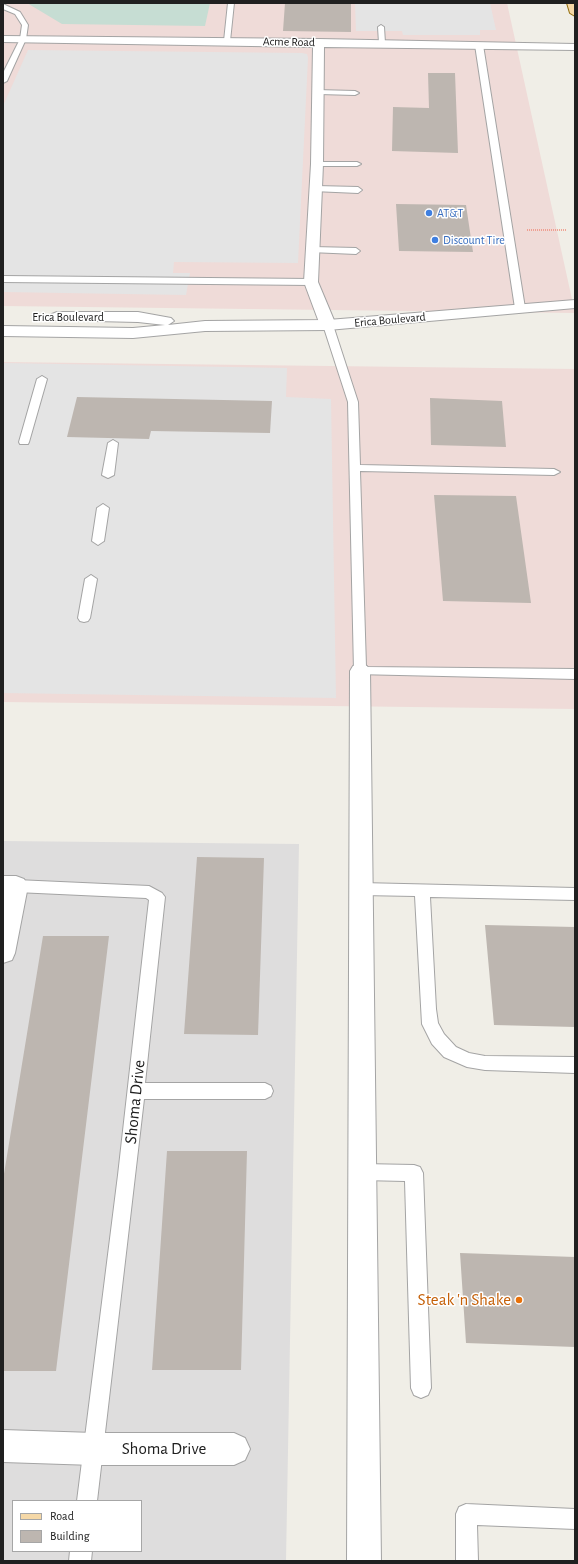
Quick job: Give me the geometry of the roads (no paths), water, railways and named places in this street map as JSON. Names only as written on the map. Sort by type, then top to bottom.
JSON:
[{"type":"main road","points":[[572,3],[575,13]]},
{"type":"street","name":"Acme Road","points":[[3,39],[319,42],[575,47]]},
{"type":"street","points":[[319,42],[317,164],[310,282],[328,325]]},
{"type":"street","name":"Erica Boulevard","points":[[3,331],[133,333],[205,326],[328,325],[575,304]]},
{"type":"street","name":"Erica Boulevard","points":[[3,317],[19,317]]},
{"type":"street","name":"Erica Boulevard","points":[[43,317],[138,317],[205,326]]},
{"type":"street","points":[[360,671],[364,1561]]},
{"type":"street","name":"Shoma Drive","points":[[3,953],[10,886]]},
{"type":"street","name":"Shoma Drive","points":[[3,1446],[94,1449],[234,1449]]},
{"type":"lane","points":[[227,42],[231,3]]},
{"type":"lane","points":[[3,6],[18,13],[24,25],[23,39],[14,50],[3,81]]},
{"type":"lane","points":[[381,27],[382,44]]},
{"type":"lane","points":[[479,45],[520,308]]},
{"type":"lane","points":[[319,92],[355,93]]},
{"type":"lane","points":[[317,164],[357,164]]},
{"type":"lane","points":[[316,189],[358,190]]},
{"type":"lane","points":[[313,250],[356,251]]},
{"type":"lane","points":[[3,279],[310,282]]},
{"type":"lane","points":[[328,325],[353,402],[360,671],[575,674]]},
{"type":"lane","points":[[24,442],[42,379]]},
{"type":"lane","points":[[108,475],[113,443]]},
{"type":"lane","points":[[355,468],[554,472]]},
{"type":"lane","points":[[98,541],[103,508]]},
{"type":"lane","points":[[84,618],[91,579]]},
{"type":"lane","name":"Shoma Drive","points":[[10,886],[149,892],[157,897],[136,1091],[87,1500]]},
{"type":"lane","points":[[361,889],[575,894]]},
{"type":"lane","points":[[422,890],[428,1009],[430,1024],[438,1039],[450,1052],[467,1060],[485,1063],[575,1065]]},
{"type":"lane","points":[[136,1091],[265,1091]]},
{"type":"lane","points":[[362,1172],[414,1173],[421,1388]]},
{"type":"lane","points":[[467,1561],[466,1514],[575,1519]]},
{"type":"place","name":"AT&T","points":[[429,213]]},
{"type":"place","name":"Discount Tire","points":[[435,240]]},
{"type":"place","name":"Steak 'n Shake","points":[[519,1300]]}]
